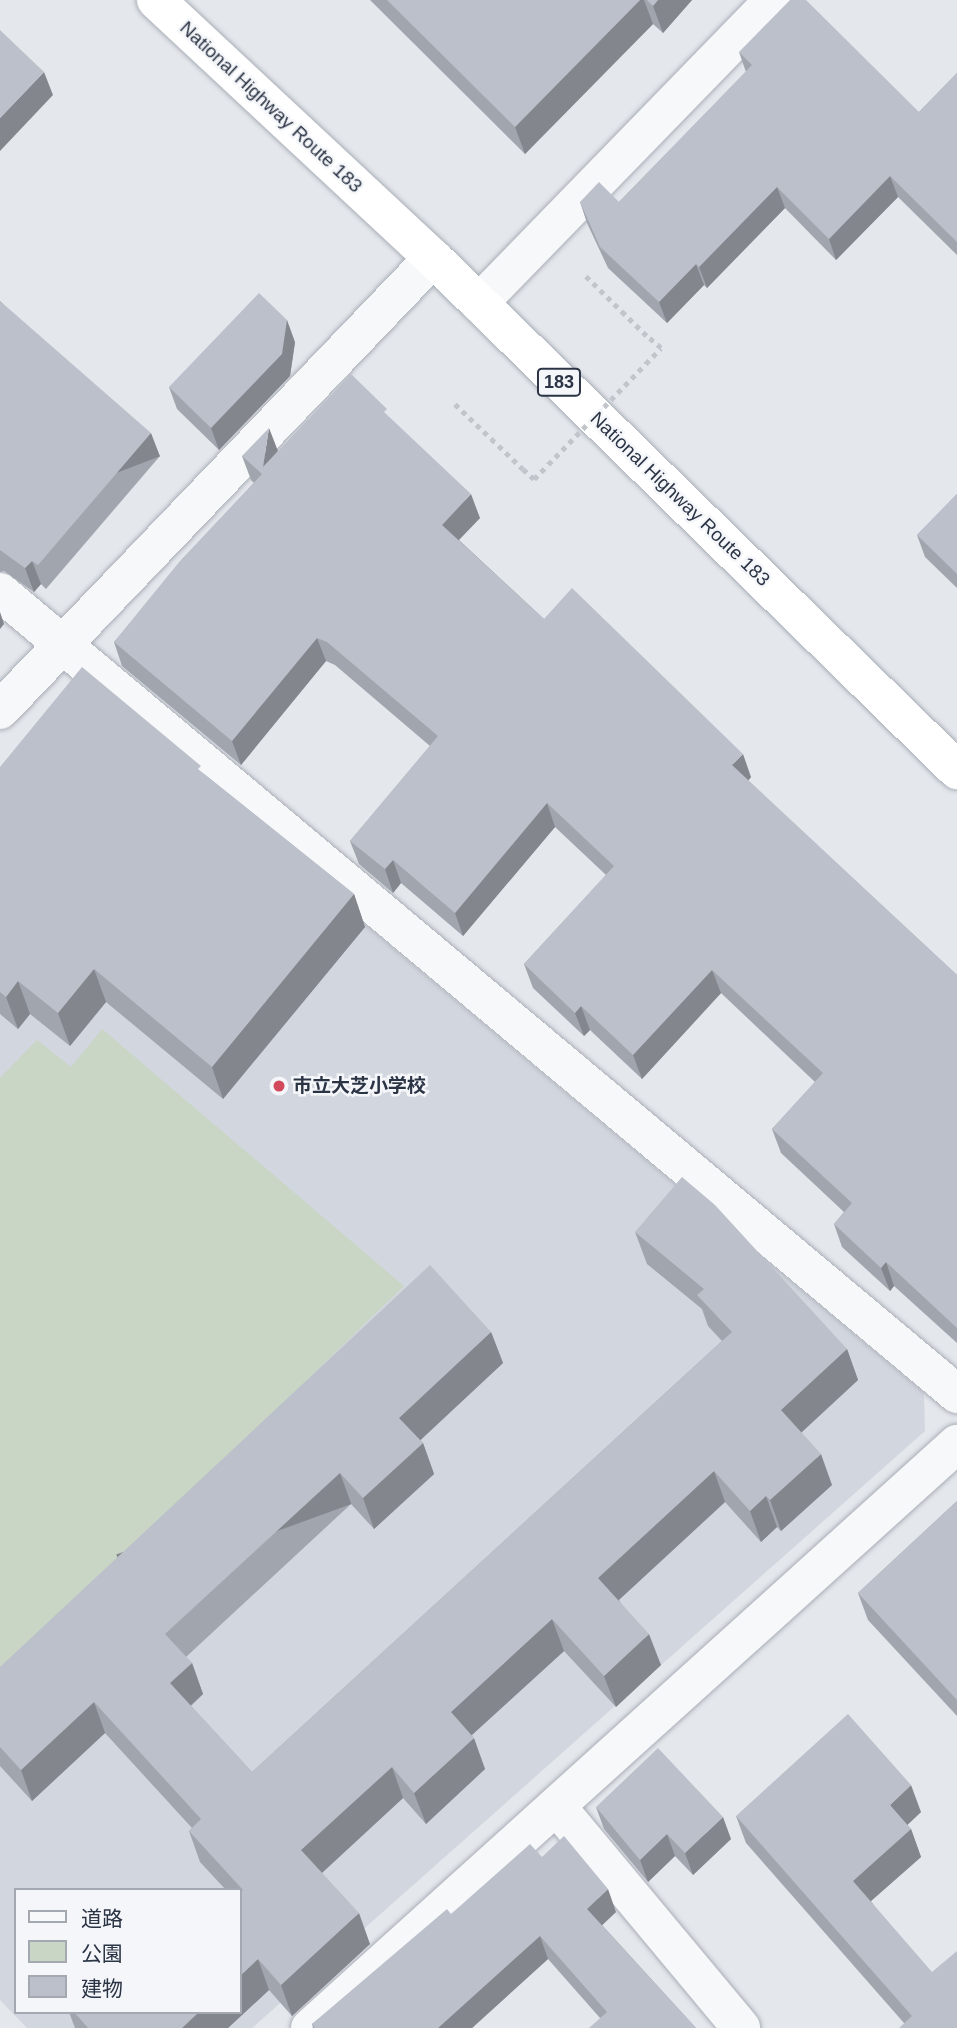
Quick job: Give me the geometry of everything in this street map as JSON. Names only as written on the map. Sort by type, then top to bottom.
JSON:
[{"type":"highway","name":"National Highway Route 183","points":[[156,0],[433,258],[957,770]]},
{"type":"street","points":[[479,303],[774,0]]},
{"type":"street","points":[[0,710],[433,258]]},
{"type":"street","points":[[0,592],[957,1394]]},
{"type":"street","points":[[310,2028],[558,1808],[957,1444]]},
{"type":"street","points":[[558,1808],[741,2028]]},
{"type":"path","points":[[455,404],[534,480],[661,348],[586,276]]},
{"type":"shaded area","name":"市立大芝小学校","points":[[100,703],[924,1393],[925,1431],[252,2028],[27,2028],[0,2000],[0,780]]},
{"type":"green space","points":[[102,1029],[404,1286],[0,1677],[0,1078],[37,1040],[71,1067]]},
{"type":"building","points":[[387,0],[640,0],[515,127]]},
{"type":"building","points":[[647,0],[658,0],[653,6]]},
{"type":"building","points":[[790,0],[806,0],[919,112],[957,73],[957,242],[890,176],[829,239],[777,187],[699,267],[696,264],[659,302],[600,247],[580,202],[599,182],[619,202],[752,65],[739,52]]},
{"type":"building","points":[[0,30],[44,72],[0,118]]},
{"type":"building","points":[[259,293],[287,320],[282,354],[211,428],[169,387]]},
{"type":"building","points":[[0,301],[151,433],[38,565],[32,561],[25,568],[0,550]]},
{"type":"building","points":[[351,374],[387,409],[384,412],[471,494],[442,525],[544,619],[572,588],[743,754],[732,765],[957,975],[957,1328],[886,1262],[881,1268],[834,1224],[852,1203],[772,1129],[823,1073],[712,970],[633,1055],[581,1006],[575,1013],[524,964],[614,866],[547,803],[455,913],[393,860],[385,869],[350,841],[438,736],[327,642],[317,638],[232,741],[114,642],[180,561],[262,474],[242,456],[269,428],[263,467]]},
{"type":"building","points":[[957,494],[957,574],[917,535]]},
{"type":"building","points":[[82,667],[201,766],[198,769],[354,894],[212,1067],[94,969],[58,1013],[18,981],[6,997],[0,992],[0,767]]},
{"type":"building","points":[[682,1177],[715,1205],[847,1349],[781,1410],[821,1454],[770,1500],[766,1496],[750,1511],[714,1471],[598,1578],[649,1634],[604,1676],[552,1619],[451,1712],[474,1738],[414,1793],[392,1767],[301,1850],[359,1913],[281,1985],[258,1959],[242,1974],[243,1890],[189,1831],[201,1819],[94,1702],[21,1770],[0,1747],[0,1667],[430,1265],[491,1332],[399,1418],[423,1443],[363,1498],[340,1473],[165,1634],[192,1663],[170,1683],[252,1772],[732,1332],[697,1295],[704,1289],[635,1232]]},
{"type":"building","points":[[957,1501],[957,1700],[858,1593]]},
{"type":"building","points":[[848,1714],[911,1785],[890,1805],[911,1829],[853,1881],[932,1972],[957,1951],[957,2028],[899,2028],[912,2016],[736,1816]]},
{"type":"building","points":[[658,1748],[723,1817],[685,1853],[667,1834],[640,1860],[596,1807]]},
{"type":"building","points":[[564,1836],[608,1889],[587,1909],[696,2028],[589,2028],[607,2012],[540,1936],[438,2028],[315,2028],[312,2024],[447,1909],[451,1914],[530,1844],[542,1857]]},
{"type":"building","points":[[76,2014],[197,2014],[182,2028],[88,2028]]},
{"type":"place","name":"市立大芝小学校","points":[[279,1086]]}]
